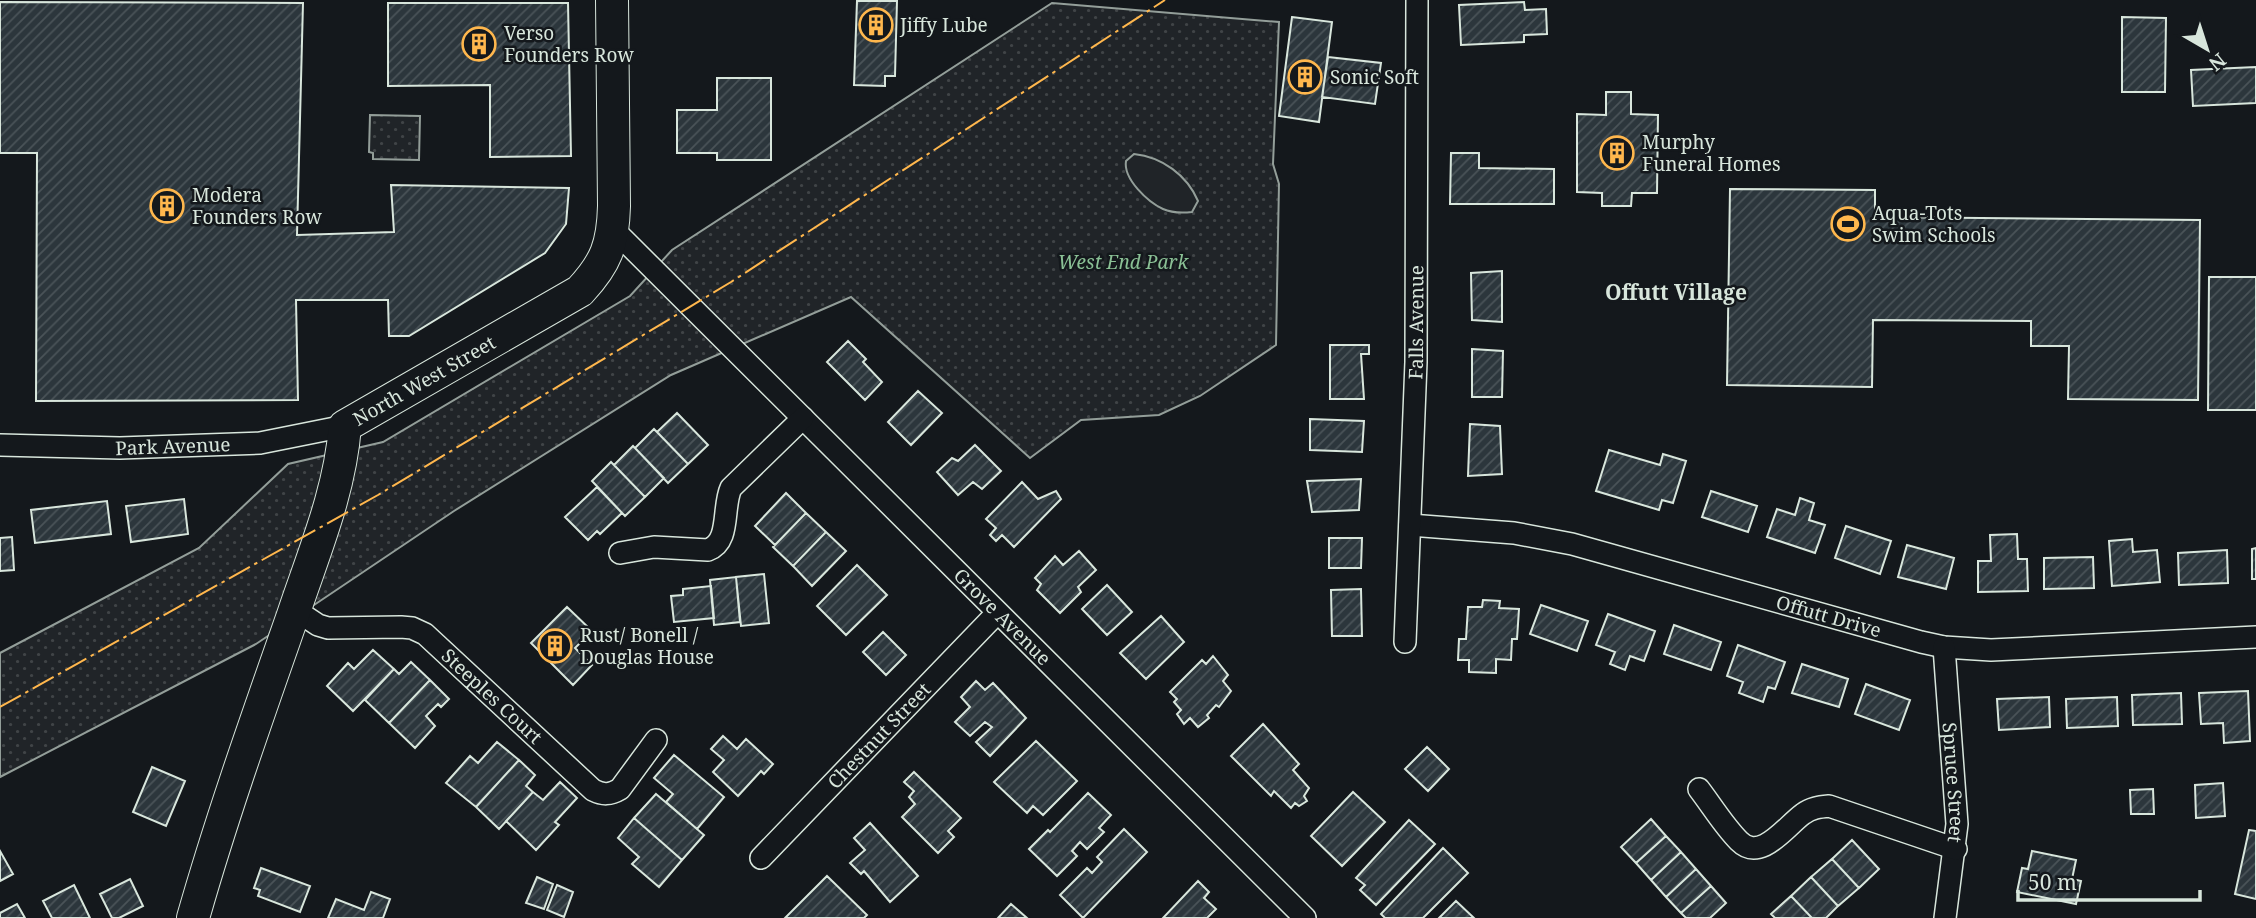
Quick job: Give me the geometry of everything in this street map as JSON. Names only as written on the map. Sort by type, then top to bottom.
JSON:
[{"type":"main road","name":"North West Street","points":[[193,918],[212,850],[320,540],[339,475],[345,426],[580,291],[597,273],[606,258],[614,230],[612,0]]},
{"type":"street","name":"Falls Avenue","points":[[1405,642],[1416,362],[1417,0]]},
{"type":"street","name":"Grove Avenue","points":[[614,230],[1305,918]]},
{"type":"street","points":[[620,553],[654,547],[708,550],[715,547],[722,540],[727,498],[731,488],[803,418]]},
{"type":"street","name":"Park Avenue","points":[[0,445],[120,448],[260,443],[345,426]]},
{"type":"street","name":"Offutt Drive","points":[[1410,525],[1514,533],[1572,544],[1944,647],[1991,650],[2256,637]]},
{"type":"street","name":"Steeples Court","points":[[294,610],[328,628],[401,627],[425,634],[593,790],[601,794],[612,794],[620,789],[656,740]]},
{"type":"street","name":"Chestnut Street","points":[[761,858],[997,613]]},
{"type":"street","name":"Spruce Street","points":[[1944,647],[1955,779],[1956,849],[1945,918]]},
{"type":"street","points":[[1699,789],[1744,845],[1758,848],[1766,845],[1814,807],[1829,806],[1956,849]]},
{"type":"green space","name":"West End Park","points":[[1052,3],[1279,22],[1273,164],[1279,184],[1276,345],[1200,396],[1159,415],[1081,420],[1030,458],[851,297],[671,375],[454,511],[256,644],[0,777],[0,653],[199,548],[288,464],[383,442],[630,296],[672,250]]},
{"type":"green space","points":[[370,115],[420,116],[419,160],[373,159],[373,153],[369,152]]},
{"type":"green space","points":[[1134,154],[1164,163],[1180,175],[1198,201],[1192,212],[1166,210],[1144,195],[1132,182],[1126,168],[1126,161]]},
{"type":"building","name":"Jiffy Lube","points":[[857,1],[897,1],[895,76],[885,76],[885,86],[854,85]]},
{"type":"building","name":"Modera Founders Row","points":[[0,2],[303,3],[297,235],[394,232],[391,185],[569,188],[566,224],[545,253],[409,336],[389,336],[388,300],[296,300],[298,400],[36,401],[37,153],[0,153]]},
{"type":"building","points":[[1524,2],[1525,10],[1546,9],[1547,34],[1524,35],[1524,42],[1461,45],[1459,5]]},
{"type":"building","name":"Verso Founders Row","points":[[388,3],[568,3],[571,156],[490,157],[490,85],[388,86]]},
{"type":"building","name":"Sonic Soft","points":[[1292,17],[1332,22],[1319,122],[1279,116]]},
{"type":"building","points":[[2122,17],[2166,18],[2165,92],[2122,92]]},
{"type":"building","points":[[1328,57],[1381,63],[1375,104],[1322,97]]},
{"type":"building","points":[[2256,67],[2256,103],[2193,106],[2191,70]]},
{"type":"building","points":[[717,78],[771,78],[771,160],[717,160],[717,153],[677,153],[677,110],[717,110]]},
{"type":"building","name":"Murphy Funeral Homes","points":[[1606,92],[1631,92],[1631,114],[1658,115],[1657,193],[1632,193],[1631,206],[1602,206],[1602,193],[1577,192],[1577,114],[1606,115]]},
{"type":"building","points":[[1451,153],[1479,153],[1479,168],[1554,169],[1554,204],[1450,204]]},
{"type":"building","points":[[1730,189],[1875,190],[1875,217],[2200,220],[2198,400],[2068,399],[2069,346],[2031,346],[2031,321],[1873,320],[1872,387],[1727,385]]},
{"type":"building","points":[[1502,271],[1502,322],[1472,320],[1471,273]]},
{"type":"building","points":[[2209,277],[2256,277],[2256,410],[2208,410]]},
{"type":"building","points":[[848,341],[866,359],[863,362],[882,382],[865,400],[827,362]]},
{"type":"building","points":[[1330,345],[1369,345],[1369,354],[1361,354],[1364,399],[1330,399]]},
{"type":"building","points":[[1472,349],[1503,351],[1502,397],[1472,397]]},
{"type":"building","points":[[918,391],[942,413],[911,445],[888,422]]},
{"type":"building","points":[[677,413],[708,445],[688,464],[657,432]]},
{"type":"building","points":[[1310,419],[1364,421],[1362,452],[1310,450]]},
{"type":"building","points":[[1470,424],[1500,426],[1502,474],[1468,476]]},
{"type":"building","points":[[654,429],[688,464],[668,483],[635,448]]},
{"type":"building","points":[[975,445],[1001,471],[982,489],[973,482],[958,495],[937,472],[952,458],[958,461]]},
{"type":"building","points":[[633,446],[664,478],[645,497],[614,465]]},
{"type":"building","points":[[1609,450],[1660,465],[1663,454],[1686,461],[1673,503],[1662,500],[1659,510],[1596,491]]},
{"type":"building","points":[[611,462],[645,497],[625,516],[592,481]]},
{"type":"building","points":[[1361,479],[1359,510],[1312,512],[1307,481]]},
{"type":"building","points":[[1022,482],[1038,499],[1056,491],[1061,499],[1014,547],[1002,535],[996,541],[990,535],[996,528],[986,519]]},
{"type":"building","points":[[597,487],[622,513],[600,534],[597,531],[588,540],[565,517]]},
{"type":"building","points":[[1711,491],[1757,506],[1748,532],[1702,517]]},
{"type":"building","points":[[786,493],[806,513],[775,545],[755,526]]},
{"type":"building","points":[[1800,498],[1814,503],[1809,520],[1825,525],[1815,553],[1767,537],[1777,509],[1795,515]]},
{"type":"building","points":[[184,499],[188,534],[131,542],[126,506]]},
{"type":"building","points":[[107,501],[111,534],[35,543],[31,510]]},
{"type":"building","points":[[806,513],[826,532],[793,566],[773,547]]},
{"type":"building","points":[[1846,526],[1891,541],[1880,574],[1835,558]]},
{"type":"building","points":[[826,532],[846,551],[812,586],[793,566]]},
{"type":"building","points":[[2017,534],[2018,559],[2027,559],[2028,591],[1978,592],[1978,561],[1991,561],[1990,535]]},
{"type":"building","points":[[12,537],[14,570],[0,571],[0,538]]},
{"type":"building","points":[[1329,538],[1362,538],[1361,568],[1329,568]]},
{"type":"building","points":[[2132,539],[2133,552],[2157,550],[2160,582],[2112,586],[2109,541]]},
{"type":"building","points":[[1907,545],[1954,558],[1946,589],[1898,577]]},
{"type":"building","points":[[2256,548],[2256,579],[2252,579],[2252,549]]},
{"type":"building","points":[[2227,550],[2228,583],[2179,585],[2178,553]]},
{"type":"building","points":[[1079,551],[1096,570],[1078,587],[1081,592],[1060,613],[1037,590],[1041,584],[1035,578],[1055,556],[1063,565]]},
{"type":"building","points":[[2093,557],[2094,588],[2044,589],[2044,558]]},
{"type":"building","points":[[857,565],[887,595],[846,635],[817,606]]},
{"type":"building","points":[[764,574],[769,623],[741,626],[736,577]]},
{"type":"building","points":[[736,577],[740,622],[714,625],[710,580]]},
{"type":"building","points":[[1107,585],[1132,612],[1107,635],[1082,609]]},
{"type":"building","points":[[711,586],[714,618],[674,622],[671,596],[683,595],[683,589]]},
{"type":"building","points":[[1361,589],[1362,636],[1332,636],[1331,590]]},
{"type":"building","points":[[1483,600],[1500,601],[1499,608],[1519,609],[1517,639],[1512,639],[1511,660],[1496,659],[1496,673],[1469,672],[1469,660],[1458,660],[1459,639],[1466,639],[1468,607],[1482,607]]},
{"type":"building","points":[[1541,605],[1588,621],[1577,651],[1530,634]]},
{"type":"building","name":"Rust/ Bonell / Douglas House","points":[[567,607],[592,631],[575,648],[592,665],[573,685],[531,643]]},
{"type":"building","points":[[1608,614],[1655,631],[1644,661],[1630,656],[1625,670],[1610,664],[1615,652],[1596,645]]},
{"type":"building","points":[[1161,616],[1184,642],[1146,679],[1120,653]]},
{"type":"building","points":[[1674,625],[1721,642],[1711,670],[1664,654]]},
{"type":"building","points":[[883,632],[906,655],[886,675],[863,652]]},
{"type":"building","points":[[1738,645],[1785,662],[1775,689],[1768,687],[1763,702],[1739,693],[1743,682],[1727,676]]},
{"type":"building","points":[[373,650],[394,669],[353,711],[327,686],[348,663],[354,669]]},
{"type":"building","points":[[1213,656],[1228,675],[1223,681],[1231,691],[1198,727],[1190,718],[1184,724],[1177,714],[1181,710],[1174,702],[1177,699],[1170,692],[1202,660],[1206,664]]},
{"type":"building","points":[[411,662],[430,680],[389,723],[365,700],[394,669],[399,674]]},
{"type":"building","points":[[1802,664],[1848,679],[1839,707],[1792,693]]},
{"type":"building","points":[[430,680],[449,699],[441,707],[438,704],[426,716],[435,726],[415,748],[389,723]]},
{"type":"building","points":[[976,681],[985,690],[993,683],[1026,718],[990,756],[976,742],[992,727],[985,722],[970,736],[955,722],[970,707],[961,697]]},
{"type":"building","points":[[1866,684],[1910,700],[1899,730],[1855,714]]},
{"type":"building","points":[[2248,691],[2250,741],[2224,743],[2223,723],[2201,724],[2199,693]]},
{"type":"building","points":[[2181,693],[2182,724],[2133,725],[2132,695]]},
{"type":"building","points":[[2049,697],[2050,727],[1999,730],[1997,699]]},
{"type":"building","points":[[2117,697],[2118,726],[2067,728],[2066,699]]},
{"type":"building","points":[[1263,724],[1299,764],[1293,770],[1309,788],[1304,796],[1307,801],[1299,806],[1295,803],[1291,808],[1274,791],[1271,796],[1231,756]]},
{"type":"building","points":[[723,736],[737,749],[746,739],[773,764],[764,774],[761,771],[738,796],[713,772],[724,760],[711,749]]},
{"type":"building","points":[[1036,741],[1077,781],[1043,815],[1033,806],[1027,813],[994,782]]},
{"type":"building","points":[[497,742],[519,760],[476,807],[446,783],[470,756],[478,763]]},
{"type":"building","points":[[1427,747],[1449,769],[1428,791],[1405,769]]},
{"type":"building","points":[[674,755],[724,797],[697,829],[666,802],[673,794],[654,778]]},
{"type":"building","points":[[519,760],[535,775],[526,786],[533,792],[499,829],[476,807]]},
{"type":"building","points":[[152,767],[185,781],[166,826],[133,812]]},
{"type":"building","points":[[914,772],[961,818],[948,831],[954,837],[938,853],[902,817],[915,804],[909,797],[914,791],[904,782]]},
{"type":"building","points":[[560,782],[577,798],[555,822],[559,825],[536,850],[506,821],[533,792],[543,800]]},
{"type":"building","points":[[2223,783],[2225,816],[2196,818],[2195,785]]},
{"type":"building","points":[[2153,789],[2154,814],[2131,814],[2130,790]]},
{"type":"building","points":[[1353,792],[1385,822],[1342,866],[1311,836]]},
{"type":"building","points":[[1088,793],[1111,815],[1099,828],[1104,832],[1087,849],[1080,842],[1072,851],[1077,856],[1057,876],[1029,849],[1048,830],[1050,832]]},
{"type":"building","points":[[656,794],[704,835],[682,860],[634,818]]},
{"type":"building","points":[[634,818],[682,860],[659,887],[632,864],[639,857],[618,838]]},
{"type":"building","points":[[1651,819],[1666,836],[1636,863],[1621,847]]},
{"type":"building","points":[[1409,820],[1435,844],[1376,905],[1360,890],[1365,885],[1356,878]]},
{"type":"building","points":[[870,823],[918,876],[890,902],[864,871],[861,874],[850,863],[865,850],[854,838]]},
{"type":"building","points":[[1124,829],[1147,852],[1083,918],[1060,895],[1087,868],[1092,873],[1102,862],[1097,857]]},
{"type":"building","points":[[2249,830],[2256,831],[2256,899],[2235,894]]},
{"type":"building","points":[[1666,836],[1681,852],[1651,880],[1636,863]]},
{"type":"building","points":[[1852,840],[1879,869],[1859,888],[1832,859]]},
{"type":"building","points":[[1443,848],[1468,873],[1423,918],[1385,918],[1381,914]]},
{"type":"building","points":[[0,851],[13,874],[0,881]]},
{"type":"building","points":[[2032,851],[2076,860],[2072,879],[2081,881],[2076,904],[2017,892],[2022,868],[2028,869]]},
{"type":"building","points":[[1681,852],[1696,869],[1666,897],[1651,880]]},
{"type":"building","points":[[1832,859],[1859,888],[1838,906],[1811,877]]},
{"type":"building","points":[[261,868],[310,886],[300,912],[258,896],[260,890],[254,888]]},
{"type":"building","points":[[1696,869],[1711,886],[1681,913],[1666,897]]},
{"type":"building","points":[[827,876],[867,915],[864,918],[785,918]]},
{"type":"building","points":[[537,877],[553,884],[544,909],[526,903]]},
{"type":"building","points":[[1811,877],[1838,906],[1826,918],[1812,918],[1791,896]]},
{"type":"building","points":[[130,879],[143,906],[119,918],[112,918],[100,894]]},
{"type":"building","points":[[1198,881],[1209,892],[1204,898],[1216,909],[1207,918],[1163,918]]},
{"type":"building","points":[[74,885],[90,918],[52,918],[43,901]]},
{"type":"building","points":[[557,885],[573,892],[564,917],[547,910]]},
{"type":"building","points":[[1711,886],[1726,903],[1710,918],[1686,918],[1681,913]]},
{"type":"building","points":[[371,892],[390,899],[383,918],[328,918],[336,899],[364,910]]},
{"type":"building","points":[[1791,896],[1812,918],[1775,918],[1771,914]]},
{"type":"building","points":[[1456,901],[1474,918],[1439,918]]},
{"type":"building","points":[[17,904],[25,918],[0,918],[0,913]]},
{"type":"building","points":[[1011,904],[1027,918],[998,918]]},
{"type":"power","points":[[0,707],[378,495],[731,282],[1165,0]]},
{"type":"place","name":"Jiffy Lube","points":[[876,25]]},
{"type":"place","name":"Verso Founders Row","points":[[479,44]]},
{"type":"place","name":"Sonic Soft","points":[[1305,77]]},
{"type":"place","name":"Murphy Funeral Homes","points":[[1617,153]]},
{"type":"place","name":"Modera Founders Row","points":[[167,206]]},
{"type":"place","name":"Aqua-Tots Swim Schools","points":[[1848,224]]},
{"type":"place","name":"Rust/ Bonell / Douglas House","points":[[555,646]]},
{"type":"district","name":"Offutt Village","points":[[1676,293]]}]
